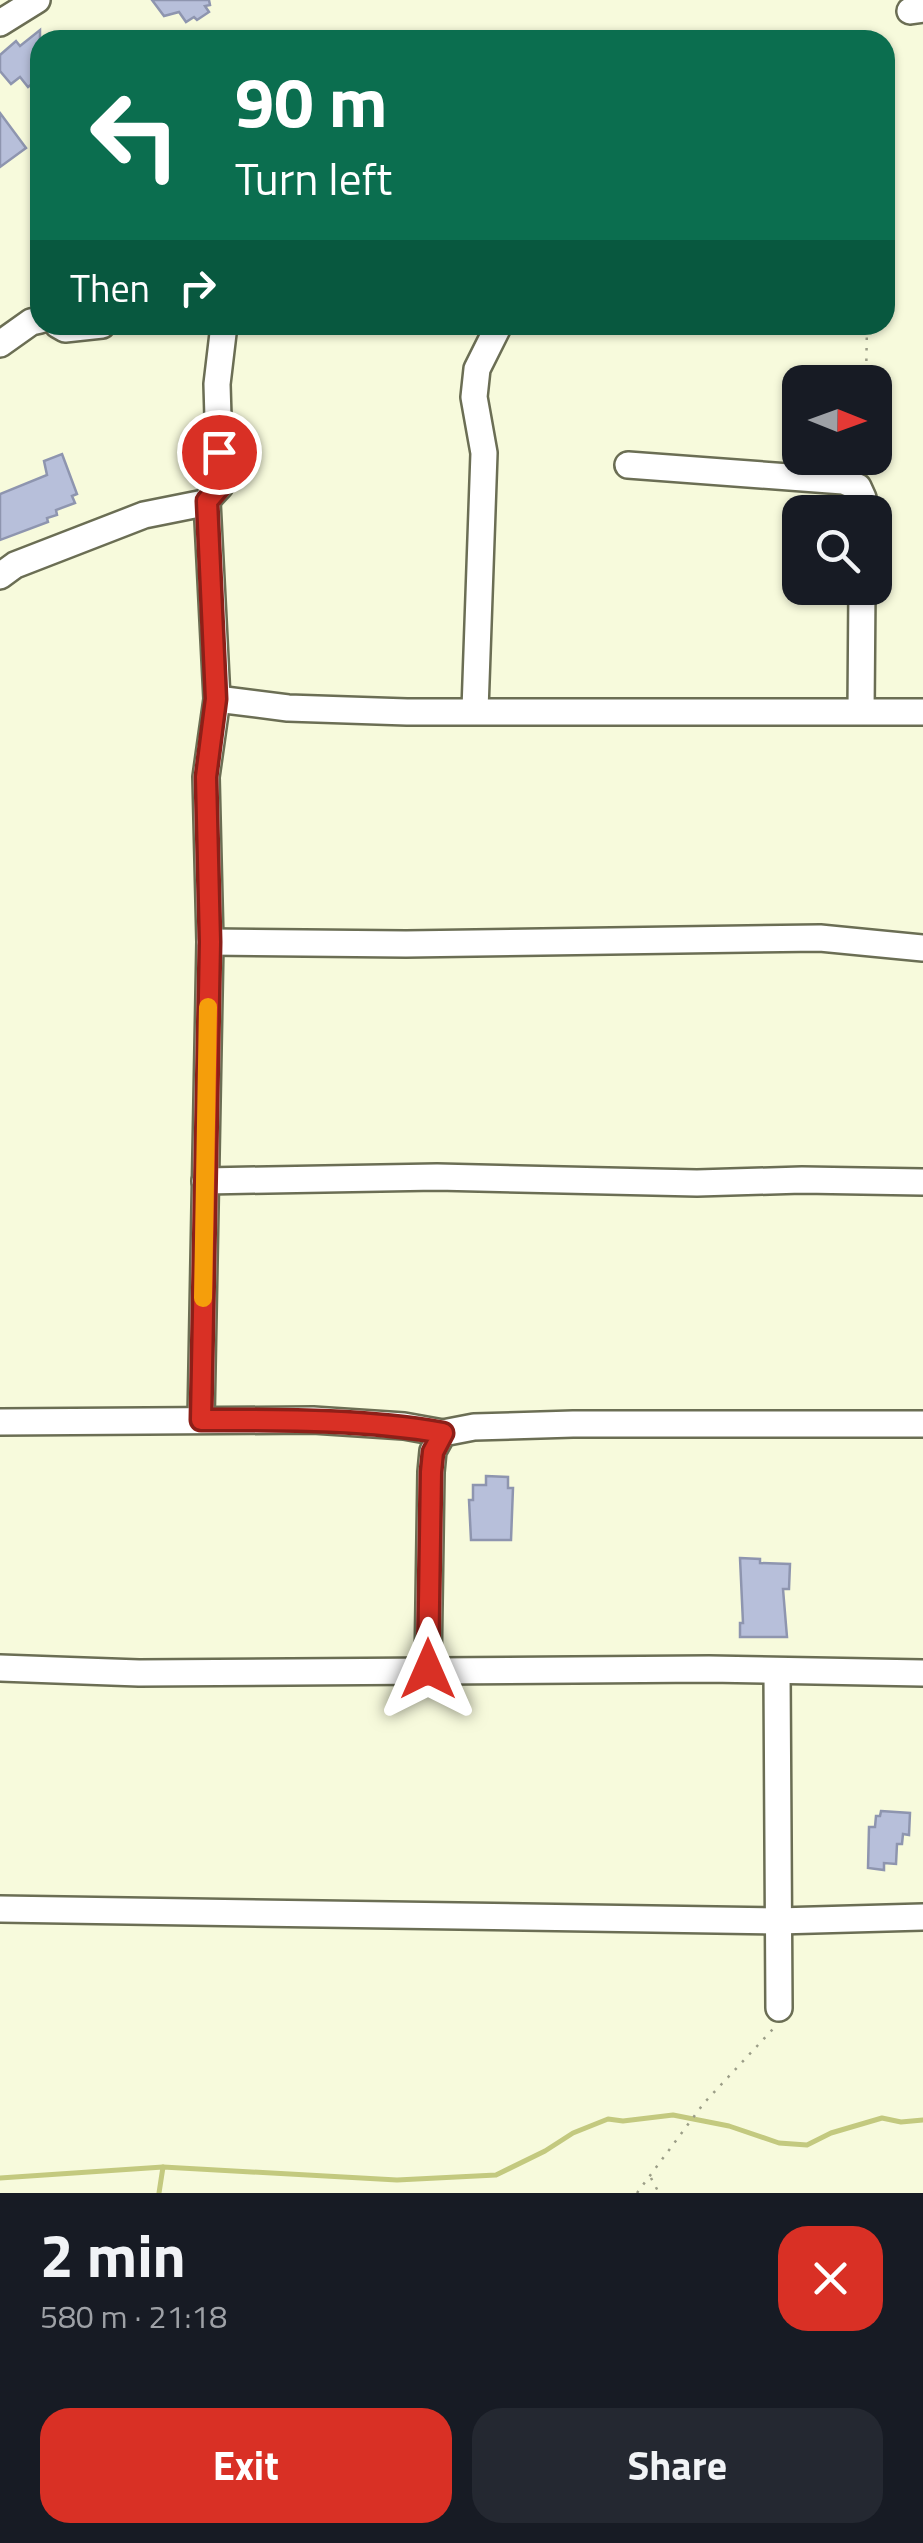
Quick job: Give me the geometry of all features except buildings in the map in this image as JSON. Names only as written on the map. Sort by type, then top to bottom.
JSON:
[{"type":"street","points":[[0,23],[36,0]]},
{"type":"street","points":[[0,344],[30,323]]},
{"type":"street","points":[[0,576],[15,565],[144,515],[207,501],[220,486],[217,384],[223,335]]},
{"type":"street","points":[[475,710],[484,453],[474,396],[477,369],[494,335]]},
{"type":"street","points":[[628,465],[843,481],[858,488],[861,495]]},
{"type":"street","points":[[201,1420],[210,942],[206,777],[216,699],[207,501]]},
{"type":"street","points":[[861,712],[862,605]]},
{"type":"street","points":[[216,699],[288,708],[407,712],[923,712]]},
{"type":"street","points":[[210,942],[406,944],[820,938],[923,948]]},
{"type":"street","points":[[205,1181],[437,1177],[697,1183],[923,1182]]},
{"type":"street","points":[[0,1422],[313,1420],[404,1426],[443,1433],[474,1427],[533,1425],[923,1424]]},
{"type":"street","points":[[428,1669],[431,1472],[433,1452],[443,1433]]},
{"type":"street","points":[[0,1668],[139,1673],[428,1669],[923,1672]]},
{"type":"street","points":[[777,1672],[779,2008]]},
{"type":"street","points":[[0,1910],[778,1921],[923,1917]]},
{"type":"path","points":[[866,365],[867,335]]},
{"type":"path","points":[[638,2193],[704,2102],[772,2032],[779,2008]]},
{"type":"path","points":[[650,2177],[658,2193]]},
{"type":"waterway","points":[[0,2178],[163,2167],[397,2180],[496,2175],[573,2133],[608,2119],[673,2115],[729,2126],[779,2143],[807,2145],[831,2133],[882,2118],[901,2122],[923,2120]]},
{"type":"waterway","points":[[159,2193],[163,2167]]},
{"type":"slow traffic","points":[[203,1298],[208,1007]]},
{"type":"route","points":[[219,452],[220,486],[207,501],[216,699],[206,777],[210,942],[201,1420],[313,1420],[404,1426],[443,1433],[433,1452],[431,1472],[428,1669]]}]
